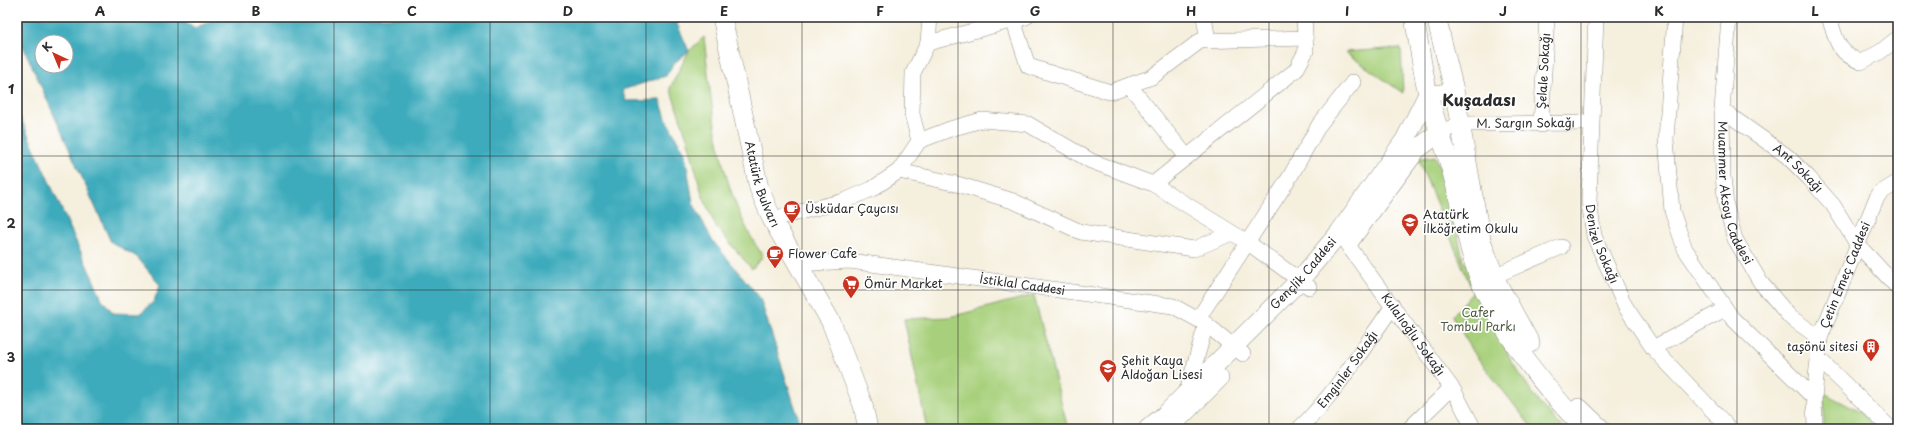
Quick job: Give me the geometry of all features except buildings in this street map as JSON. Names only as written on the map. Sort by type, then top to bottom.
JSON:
[{"type":"main road","name":"Atatürk Bulvarı","points":[[722,17],[759,188],[772,218],[831,322],[854,379],[868,429]]},
{"type":"main road","points":[[1414,17],[1428,94],[1453,175],[1469,243],[1484,289],[1508,331],[1535,373],[1562,406],[1584,429]]},
{"type":"main road","points":[[1436,17],[1461,124],[1481,240],[1494,276],[1546,369],[1570,399],[1601,429]]},
{"type":"main road","name":"Gençlik Caddesi","points":[[1304,284],[1405,140],[1428,94]]},
{"type":"main road","name":"Gençlik Caddesi","points":[[1172,428],[1238,350],[1304,284],[1347,244],[1416,150],[1440,132]]},
{"type":"main road","name":"Gençlik Caddesi","points":[[1148,429],[1165,415],[1187,392],[1238,350]]},
{"type":"street","points":[[919,141],[912,114],[914,74],[928,43],[930,17]]},
{"type":"street","points":[[1204,17],[1208,41]]},
{"type":"street","points":[[1153,184],[1296,70],[1306,51],[1304,17]]},
{"type":"street","name":"Şelale Sokağı","points":[[1541,125],[1547,17]]},
{"type":"street","name":"Denizel Sokağı","points":[[1596,17],[1589,201],[1594,236],[1626,306],[1653,348],[1730,429]]},
{"type":"street","points":[[1675,17],[1666,139],[1672,211],[1685,249],[1725,309],[1759,347],[1814,398]]},
{"type":"street","name":"Muammer Aksoy Caddesi","points":[[1729,17],[1722,110],[1723,176],[1726,206],[1735,238],[1761,283],[1790,317],[1820,338]]},
{"type":"street","points":[[1829,17],[1838,46],[1851,58],[1861,62],[1880,52],[1898,38]]},
{"type":"street","points":[[928,43],[1019,19],[1028,66],[1110,92],[1152,77],[1200,41],[1305,38]]},
{"type":"street","points":[[1187,392],[1202,321],[1247,242],[1320,125],[1354,82]]},
{"type":"street","points":[[1129,86],[1187,157]]},
{"type":"street","points":[[1428,94],[1454,90]]},
{"type":"street","name":"Ant Sokağı","points":[[1722,110],[1787,156],[1808,177],[1833,205],[1857,244],[1898,288]]},
{"type":"street","points":[[772,218],[844,201],[872,189],[899,171],[919,141],[982,120],[1028,124],[1092,161],[1153,184],[1247,242],[1304,284]]},
{"type":"street","name":"M. Sargın Sokağı","points":[[1461,124],[1541,125],[1591,123]]},
{"type":"street","points":[[1440,132],[1461,124]]},
{"type":"street","points":[[899,171],[957,184],[1013,201],[1081,232],[1194,249],[1232,233]]},
{"type":"street","name":"Çetin Emeç Caddesi","points":[[1815,429],[1814,398],[1820,338],[1857,244],[1880,193],[1898,182]]},
{"type":"street","name":"Kulalıoğlu Sokağı","points":[[1347,244],[1451,388],[1474,429]]},
{"type":"street","points":[[1494,276],[1561,247]]},
{"type":"street","name":"İstiklal Caddesi","points":[[798,264],[850,261],[1173,306],[1202,321],[1238,350]]},
{"type":"street","name":"Emginler Sokağı","points":[[1299,429],[1336,389],[1393,306]]},
{"type":"street","points":[[1653,348],[1725,309]]},
{"type":"street","points":[[1819,359],[1891,429]]},
{"type":"street","points":[[1409,429],[1451,388]]},
{"type":"green space","points":[[704,37],[710,94],[720,151],[727,179],[736,206],[748,232],[763,256],[752,269],[716,227],[702,194],[688,141],[670,88],[689,51]]},
{"type":"green space","points":[[1401,48],[1403,93],[1345,52]]},
{"type":"green space","name":"Cafer Tombul Parkı","points":[[1435,156],[1449,191],[1463,261],[1479,273],[1497,312],[1508,356],[1539,403],[1564,429],[1533,429],[1476,356],[1452,316],[1473,292],[1418,159]]},
{"type":"green space","points":[[1034,295],[1068,429],[927,429],[904,319],[950,317]]},
{"type":"green space","points":[[1824,393],[1862,413],[1877,429],[1824,429]]},
{"type":"water","points":[[17,17],[179,17],[195,28],[219,17],[674,17],[689,51],[673,64],[666,76],[622,90],[626,101],[660,100],[667,121],[685,154],[693,203],[712,240],[760,298],[802,429],[17,429],[17,110],[102,299],[113,313],[140,314],[154,301],[160,285],[137,257],[111,242],[35,74],[74,74],[74,34],[34,34],[34,71],[17,33]]},
{"type":"place","name":"Üsküdar Çaycısı","points":[[792,224]]},
{"type":"place","name":"Atatürk İlköğretim Okulu","points":[[1410,237]]},
{"type":"place","name":"Flower Cafe","points":[[775,269]]},
{"type":"place","name":"Ömür Market","points":[[851,299]]},
{"type":"place","name":"taşönü sitesi","points":[[1871,362]]},
{"type":"place","name":"Şehit Kaya Aldoğan Lisesi","points":[[1108,383]]},
{"type":"district","name":"Kuşadası","points":[[1479,100]]}]
